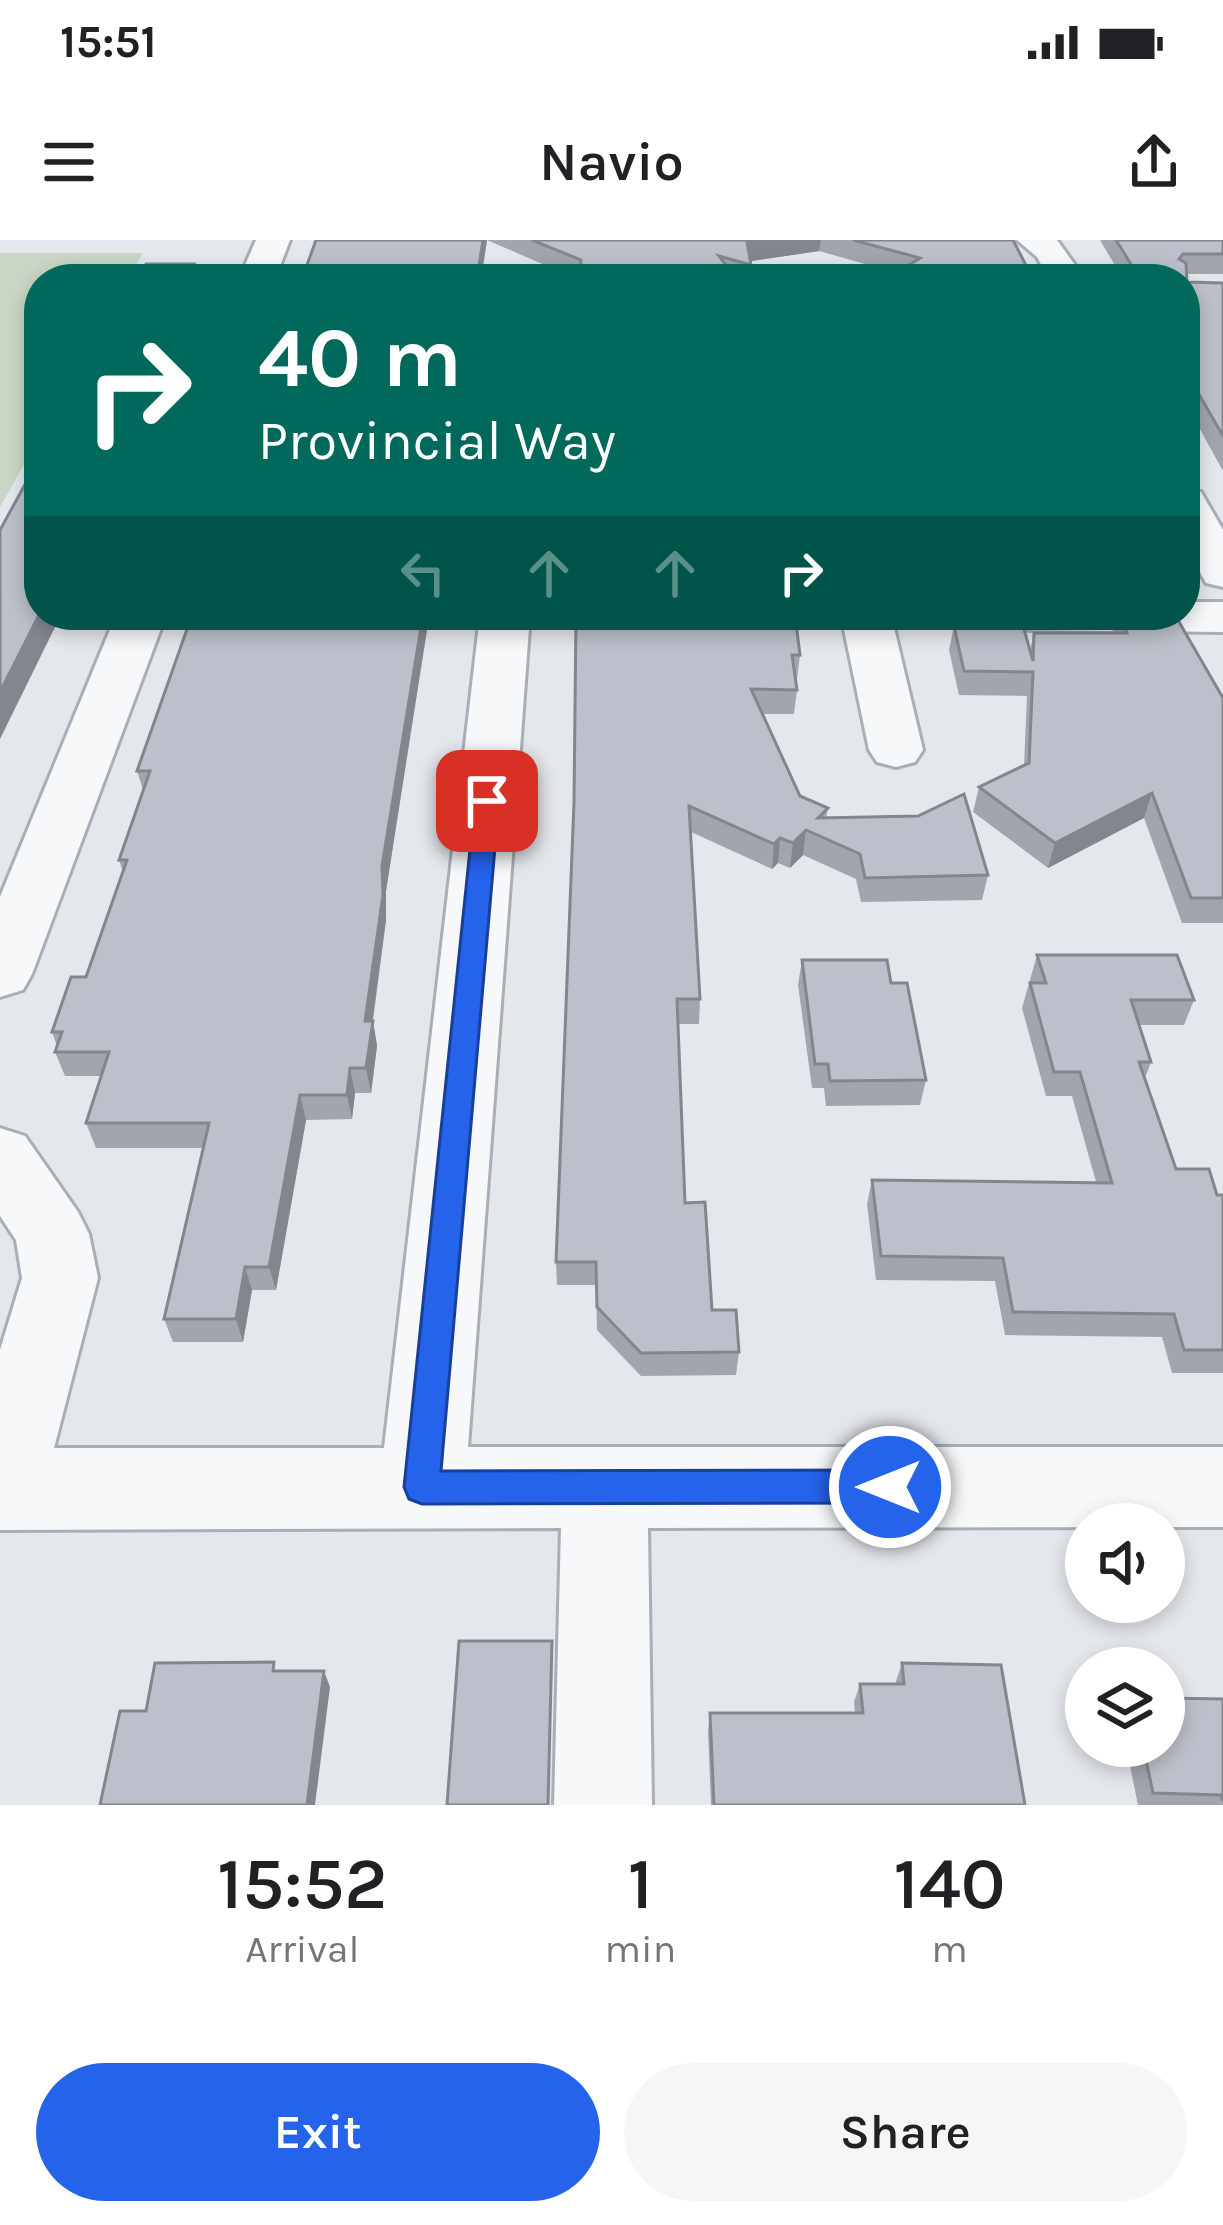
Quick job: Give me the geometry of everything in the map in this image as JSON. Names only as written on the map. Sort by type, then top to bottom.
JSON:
[{"type":"street","points":[[1034,240],[1059,264]]},
{"type":"street","points":[[1200,529],[1223,573]]},
{"type":"street","points":[[0,974],[135,630]]},
{"type":"street","points":[[422,1487],[504,630]]},
{"type":"street","points":[[869,630],[896,750]]},
{"type":"street","points":[[0,1156],[52,1234],[60,1278],[0,1489],[1223,1487]]},
{"type":"street","points":[[603,1805],[605,1486]]},
{"type":"green space","points":[[0,253],[143,253],[137,264],[24,264],[24,465],[0,507]]},
{"type":"building","points":[[316,240],[483,240],[479,264],[307,264]]},
{"type":"building","points":[[532,240],[761,240],[747,242],[751,264],[719,256],[725,264],[581,264],[581,260]]},
{"type":"building","points":[[853,240],[1013,240],[1025,264],[911,264],[920,258]]},
{"type":"building","points":[[1116,240],[1223,240],[1223,254],[1183,254],[1179,259],[1186,264],[1131,264]]},
{"type":"building","points":[[1200,282],[1223,283],[1223,436],[1200,396]]},
{"type":"building","points":[[24,486],[24,630],[31,630],[0,692],[0,530]]},
{"type":"building","points":[[187,630],[421,630],[382,866],[383,895],[365,1021],[373,1021],[366,1068],[350,1068],[347,1095],[300,1095],[269,1267],[245,1267],[236,1319],[164,1319],[209,1123],[86,1123],[109,1052],[55,1052],[62,1032],[52,1032],[71,977],[86,977],[127,860],[119,860],[150,771],[137,771]]},
{"type":"building","points":[[576,630],[797,630],[800,655],[792,655],[797,690],[751,689],[800,796],[828,808],[818,818],[918,816],[964,794],[988,875],[865,878],[860,854],[806,830],[793,843],[780,838],[774,844],[689,806],[700,999],[677,999],[685,1203],[705,1202],[712,1310],[736,1310],[739,1352],[641,1353],[597,1307],[596,1262],[556,1262]]},
{"type":"building","points":[[955,630],[1024,630],[1033,661],[1034,633],[1184,630],[1223,698],[1223,898],[1191,898],[1152,793],[1055,843],[979,787],[1029,763],[1033,672],[964,671]]},
{"type":"building","points":[[1037,955],[1177,955],[1194,1000],[1131,1000],[1151,1062],[1139,1062],[1176,1169],[1209,1169],[1217,1195],[1223,1195],[1223,1350],[1184,1350],[1174,1314],[1013,1312],[1003,1258],[881,1256],[872,1180],[1112,1183],[1080,1072],[1054,1072],[1030,983],[1046,983]]},
{"type":"building","points":[[802,960],[887,960],[891,983],[907,983],[926,1080],[830,1081],[828,1064],[815,1064]]},
{"type":"building","points":[[459,1641],[552,1641],[548,1805],[447,1805]]},
{"type":"building","points":[[274,1662],[273,1671],[324,1671],[307,1805],[100,1805],[120,1711],[146,1711],[155,1663]]},
{"type":"building","points":[[902,1663],[1001,1665],[1025,1805],[714,1805],[710,1713],[863,1713],[860,1684],[904,1684]]},
{"type":"building","points":[[1185,1698],[1223,1699],[1223,1801],[1221,1795],[1153,1793],[1147,1767],[1185,1767]]},
{"type":"route","points":[[487,801],[422,1487],[890,1487]]}]
